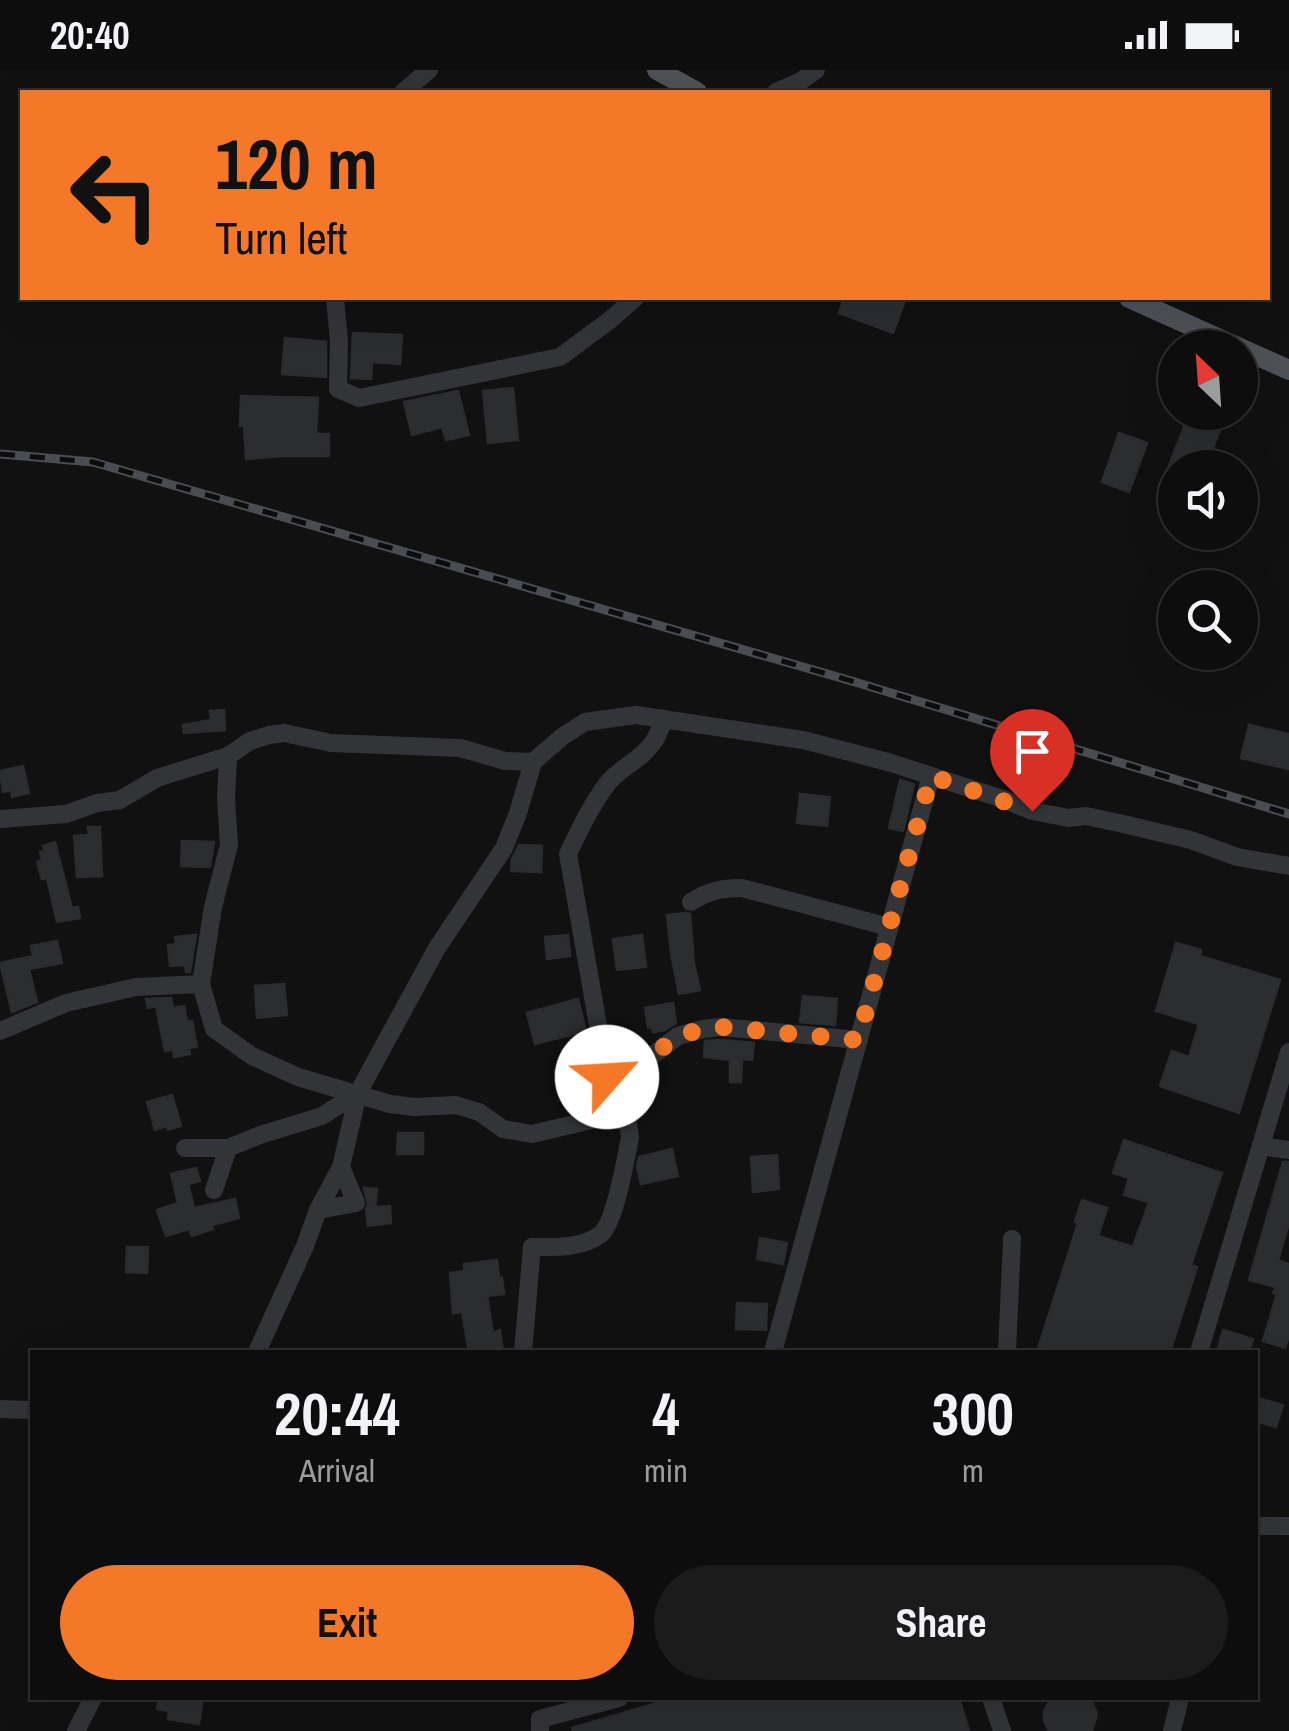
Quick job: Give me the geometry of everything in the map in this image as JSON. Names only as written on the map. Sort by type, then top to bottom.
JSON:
[{"type":"main road","points":[[657,70],[692,90]]},
{"type":"main road","points":[[1133,300],[1289,370]]},
{"type":"street","points":[[406,90],[429,70]]},
{"type":"street","points":[[781,90],[816,70]]},
{"type":"street","points":[[335,300],[338,390],[359,398],[560,357],[632,300]]},
{"type":"street","points":[[258,1350],[318,1210],[341,1167],[358,1093],[438,948],[504,848],[533,762],[586,722],[636,715],[802,740],[888,762],[1032,811],[1069,818],[1086,816],[1191,840],[1237,857],[1289,866]]},
{"type":"street","points":[[618,1118],[607,1077],[568,854],[608,783],[655,741],[664,720]]},
{"type":"street","points":[[0,819],[66,814],[97,802],[120,800],[157,778],[228,756],[250,741],[284,733],[331,743],[460,748],[504,761],[533,762]]},
{"type":"street","points":[[228,756],[229,845],[213,907],[201,984],[214,1028],[252,1056],[298,1077],[390,1104],[456,1105],[479,1112],[503,1129],[532,1134],[600,1118],[618,1118],[628,1124],[630,1137],[612,1213],[602,1233],[573,1246],[532,1247],[524,1350]]},
{"type":"street","points":[[774,1350],[931,776]]},
{"type":"street","points":[[691,902],[721,888],[742,888],[889,928]]},
{"type":"street","points":[[0,1031],[66,1003],[136,987],[201,984]]},
{"type":"street","points":[[607,1077],[641,1064],[678,1036],[703,1029],[721,1027],[858,1040]]},
{"type":"street","points":[[1201,1350],[1289,1052]]},
{"type":"street","points":[[185,1148],[228,1148],[322,1116],[358,1093]]},
{"type":"street","points":[[1262,1146],[1289,1150]]},
{"type":"street","points":[[214,1190],[228,1148]]},
{"type":"street","points":[[318,1210],[356,1204],[341,1167]]},
{"type":"street","points":[[1007,1350],[1012,1239]]},
{"type":"street","points":[[0,1409],[30,1410]]},
{"type":"street","points":[[1258,1526],[1289,1526]]},
{"type":"street","points":[[76,1731],[93,1700]]},
{"type":"street","points":[[540,1731],[540,1720],[612,1700]]},
{"type":"street","points":[[992,1700],[1002,1731]]},
{"type":"street","points":[[1172,1731],[1180,1700]]},
{"type":"building","points":[[843,300],[905,300],[893,333],[839,313]]},
{"type":"building","points":[[353,333],[402,335],[400,364],[372,362],[371,379],[351,378]]},
{"type":"building","points":[[285,338],[326,342],[326,377],[282,374]]},
{"type":"building","points":[[513,388],[518,440],[488,443],[483,391]]},
{"type":"building","points":[[458,391],[469,435],[446,440],[442,427],[412,435],[404,402]]},
{"type":"building","points":[[241,396],[318,398],[316,434],[329,434],[329,456],[246,459],[244,426],[240,426]]},
{"type":"building","points":[[1183,430],[1220,430],[1212,450],[1175,450]]},
{"type":"building","points":[[1119,433],[1147,443],[1129,492],[1102,482]]},
{"type":"building","points":[[224,710],[225,730],[184,733],[183,725],[211,720],[210,711]]},
{"type":"building","points":[[1249,725],[1289,734],[1289,769],[1241,758]]},
{"type":"building","points":[[23,766],[29,793],[12,797],[11,790],[3,792],[0,771]]},
{"type":"building","points":[[900,780],[914,784],[903,831],[889,828]]},
{"type":"building","points":[[800,794],[830,797],[827,826],[797,823]]},
{"type":"building","points":[[88,827],[100,827],[102,876],[77,877],[74,836],[89,835]]},
{"type":"building","points":[[182,841],[214,842],[210,867],[181,866]]},
{"type":"building","points":[[55,842],[72,908],[78,907],[80,918],[57,922],[47,878],[42,879],[37,862],[42,860],[43,846]]},
{"type":"building","points":[[519,845],[542,846],[541,872],[511,871]]},
{"type":"building","points":[[690,914],[700,990],[679,994],[667,915]]},
{"type":"building","points":[[196,935],[190,972],[186,972],[185,965],[170,966],[168,945],[176,944],[175,937]]},
{"type":"building","points":[[568,935],[570,956],[547,959],[545,937]]},
{"type":"building","points":[[642,935],[646,967],[617,970],[613,939]]},
{"type":"building","points":[[57,941],[62,963],[29,969],[37,1002],[12,1012],[0,963],[33,956],[31,946]]},
{"type":"building","points":[[1176,943],[1201,950],[1200,956],[1280,980],[1239,1113],[1160,1086],[1172,1051],[1189,1057],[1199,1024],[1156,1011]]},
{"type":"building","points":[[284,984],[287,1015],[257,1018],[255,986]]},
{"type":"building","points":[[803,996],[837,999],[835,1025],[800,1022]]},
{"type":"building","points":[[171,998],[173,1008],[184,1006],[187,1022],[192,1021],[197,1047],[189,1048],[190,1054],[174,1057],[173,1049],[165,1051],[156,1006],[148,1008],[146,999]]},
{"type":"building","points":[[578,999],[586,1031],[535,1044],[527,1013]]},
{"type":"building","points":[[673,1003],[676,1023],[665,1030],[653,1032],[652,1027],[648,1028],[645,1008]]},
{"type":"building","points":[[705,1041],[754,1043],[752,1060],[742,1059],[741,1082],[730,1082],[730,1060],[704,1057]]},
{"type":"building","points":[[172,1095],[181,1126],[155,1130],[147,1102]]},
{"type":"building","points":[[398,1133],[423,1133],[423,1154],[397,1154]]},
{"type":"building","points":[[1124,1140],[1222,1173],[1191,1265],[1197,1267],[1171,1350],[1038,1350],[1082,1200],[1107,1208],[1098,1236],[1133,1247],[1149,1202],[1124,1195],[1129,1178],[1113,1173]]},
{"type":"building","points":[[672,1149],[678,1176],[641,1184],[639,1157]]},
{"type":"building","points":[[777,1155],[779,1189],[753,1192],[751,1157]]},
{"type":"building","points":[[1283,1162],[1289,1162],[1289,1223],[1278,1260],[1289,1264],[1289,1336],[1285,1348],[1263,1341],[1276,1287],[1249,1280]]},
{"type":"building","points":[[196,1168],[200,1181],[188,1184],[194,1208],[235,1199],[239,1218],[212,1225],[213,1229],[192,1236],[189,1229],[166,1236],[157,1210],[178,1203],[171,1174]]},
{"type":"building","points":[[364,1188],[377,1189],[375,1207],[390,1206],[391,1223],[368,1226]]},
{"type":"building","points":[[760,1238],[787,1243],[783,1264],[757,1259]]},
{"type":"building","points":[[127,1247],[148,1247],[147,1273],[126,1272]]},
{"type":"building","points":[[497,1260],[504,1294],[487,1296],[493,1333],[500,1330],[503,1350],[469,1350],[462,1312],[453,1313],[450,1273],[464,1271],[464,1264]]},
{"type":"building","points":[[737,1303],[767,1304],[766,1330],[736,1329]]},
{"type":"building","points":[[1223,1330],[1253,1339],[1250,1350],[1218,1350]]},
{"type":"building","points":[[1261,1399],[1283,1405],[1276,1427],[1258,1422]]},
{"type":"building","points":[[159,1700],[203,1700],[199,1724],[168,1719],[169,1711],[157,1709]]},
{"type":"building","points":[[666,1700],[960,1700],[969,1731],[573,1731],[572,1728]]},
{"type":"building","points":[[1050,1700],[1092,1700],[1097,1714],[1092,1731],[1049,1731],[1044,1711]]},
{"type":"railway","points":[[0,454],[93,462],[855,682],[1289,814]]},
{"type":"route","points":[[607,1077],[641,1064],[678,1036],[703,1029],[721,1027],[858,1040],[931,776],[1032,811]]}]
